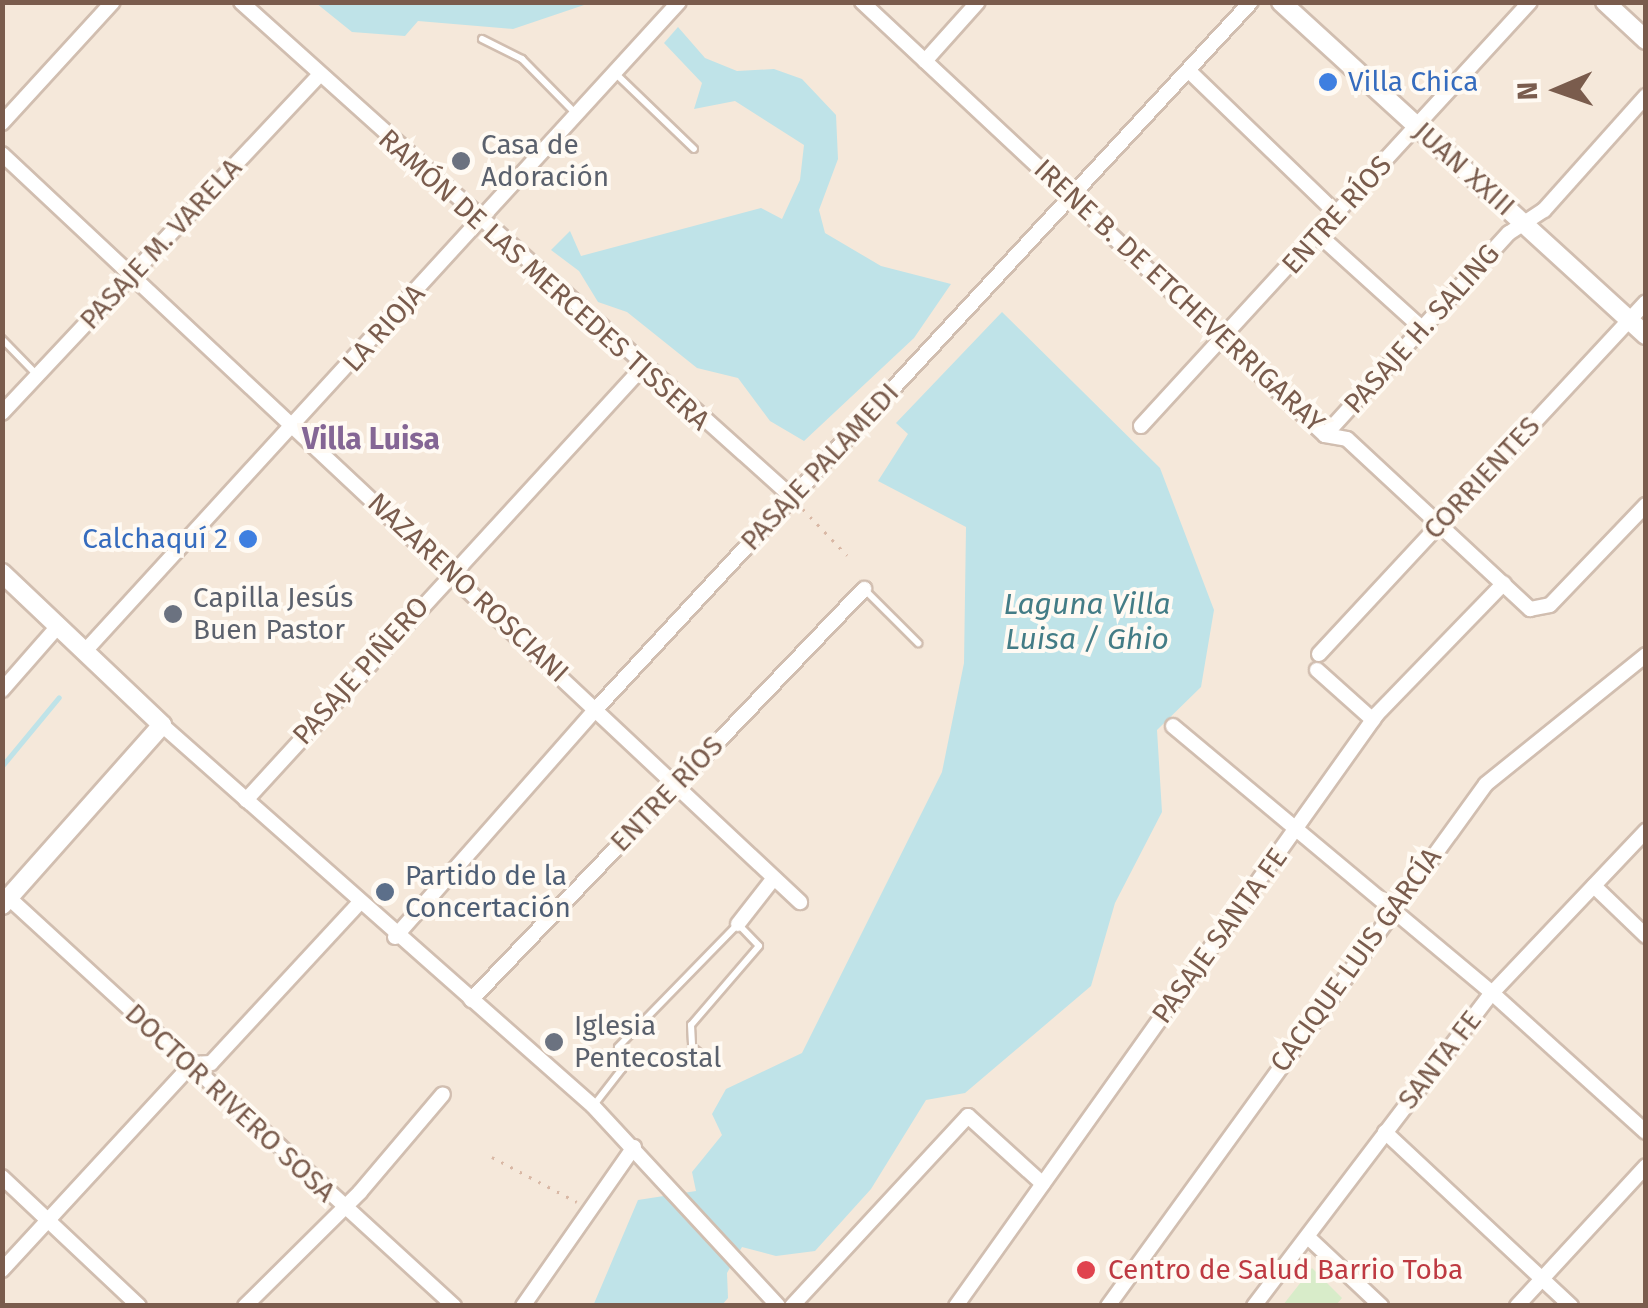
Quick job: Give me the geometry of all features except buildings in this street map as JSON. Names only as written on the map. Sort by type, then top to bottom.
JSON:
[{"type":"street","points":[[2,123],[112,2]]},
{"type":"street","name":"RAMÓN DE LAS MERCEDES TISSERA","points":[[242,2],[479,222],[792,497]]},
{"type":"street","name":"LA RIOJA","points":[[86,650],[679,2]]},
{"type":"street","name":"IRENE B. DE ETCHEVERRIGARAY","points":[[862,2],[1325,436],[1346,440],[1530,608],[1550,605],[1646,505]]},
{"type":"street","points":[[925,61],[978,2]]},
{"type":"street","name":"PASAJE PALAMEDI","points":[[394,936],[597,708],[1251,2]]},
{"type":"street","name":"JUAN XXIII","points":[[1281,2],[1646,336]]},
{"type":"street","name":"ENTRE RÍOS","points":[[1141,426],[1320,236],[1530,2]]},
{"type":"street","points":[[1605,2],[1646,40]]},
{"type":"street","points":[[1188,71],[1338,215]]},
{"type":"street","name":"PASAJE M. VARELA","points":[[2,413],[319,76]]},
{"type":"street","name":"PASAJE H. SALING","points":[[1325,436],[1646,96]]},
{"type":"street","name":"NAZARENO ROSCIANI","points":[[2,154],[800,902]]},
{"type":"street","points":[[1320,236],[1423,329]]},
{"type":"street","name":"CORRIENTES","points":[[1373,720],[1318,662],[1440,523],[1646,302]]},
{"type":"street","name":"PASAJE PIÑERO","points":[[246,800],[451,571],[642,368]]},
{"type":"street","points":[[2,574],[162,726],[394,936],[594,1106],[778,1306]]},
{"type":"street","name":"PASAJE SANTA FE","points":[[956,1306],[1373,720],[1504,583]]},
{"type":"street","name":"ENTRE RÍOS","points":[[472,1000],[864,589]]},
{"type":"street","points":[[2,690],[58,626]]},
{"type":"street","name":"CACIQUE LUIS GARCÍA","points":[[1108,1306],[1390,909],[1486,784],[1646,654]]},
{"type":"street","points":[[6,901],[162,726]]},
{"type":"street","points":[[1173,726],[1492,993],[1646,1132]]},
{"type":"street","name":"SANTA FE","points":[[1254,1306],[1310,1240],[1385,1132],[1492,993],[1646,831]]},
{"type":"street","points":[[738,924],[774,878]]},
{"type":"street","points":[[1594,886],[1646,936]]},
{"type":"street","name":"DOCTOR RIVERO SOSA","points":[[6,901],[192,1064],[339,1206],[454,1306]]},
{"type":"street","points":[[2,1270],[192,1064],[211,1063],[358,903]]},
{"type":"street","points":[[245,1306],[339,1206],[360,1192],[443,1094]]},
{"type":"street","points":[[792,1306],[968,1116],[1043,1184]]},
{"type":"street","points":[[1385,1132],[1571,1306]]},
{"type":"street","points":[[523,1306],[634,1147]]},
{"type":"street","points":[[1517,1306],[1646,1166]]},
{"type":"street","points":[[2,1177],[139,1306]]},
{"type":"street","points":[[1310,1240],[1381,1306]]},
{"type":"lane","points":[[482,39],[522,59],[577,114]]},
{"type":"lane","points":[[615,73],[694,148]]},
{"type":"lane","points":[[2,339],[38,375]]},
{"type":"lane","points":[[864,589],[918,642]]},
{"type":"lane","points":[[594,1106],[622,1069],[618,1047],[738,924],[759,946],[691,1025],[692,1047],[712,1063]]},
{"type":"path","points":[[792,497],[847,555]]},
{"type":"path","points":[[492,1158],[591,1210]]},
{"type":"shaded area","points":[[3,3],[1645,3],[1645,1305],[3,1305]]},
{"type":"green space","points":[[1312,1268],[1342,1298],[1336,1305],[1283,1305]]},
{"type":"water","points":[[316,3],[590,3],[513,29],[418,21],[405,36],[352,32]]},
{"type":"water","points":[[678,27],[705,58],[737,71],[774,69],[802,79],[836,115],[838,159],[819,210],[825,233],[881,266],[951,284],[914,338],[804,441],[770,421],[738,378],[697,368],[627,312],[598,302],[579,271],[551,250],[570,231],[581,256],[761,208],[782,219],[800,180],[804,145],[735,101],[694,109],[702,83],[664,43]]},
{"type":"water","name":"Laguna Villa Luisa / Ghio","points":[[1002,312],[1160,468],[1214,610],[1201,687],[1157,730],[1162,812],[1115,903],[1091,986],[965,1093],[926,1100],[871,1189],[815,1251],[776,1256],[742,1247],[727,1273],[728,1298],[722,1305],[593,1306],[638,1200],[696,1191],[692,1172],[722,1135],[712,1114],[726,1089],[802,1053],[942,772],[964,663],[966,527],[878,481],[908,434],[896,423]]},
{"type":"waterway","points":[[2,766],[59,697]]},
{"type":"place","name":"Villa Chica","points":[[1328,82]]},
{"type":"place","name":"Casa de Adoración","points":[[461,161]]},
{"type":"place","name":"Calchaquí 2","points":[[248,539]]},
{"type":"place","name":"Capilla Jesús Buen Pastor","points":[[173,614]]},
{"type":"place","name":"Partido de la Concertación","points":[[385,892]]},
{"type":"place","name":"Iglesia Pentecostal","points":[[554,1042]]},
{"type":"place","name":"Centro de Salud Barrio Toba","points":[[1086,1270]]},
{"type":"district","name":"Villa Luisa","points":[[371,439]]}]
